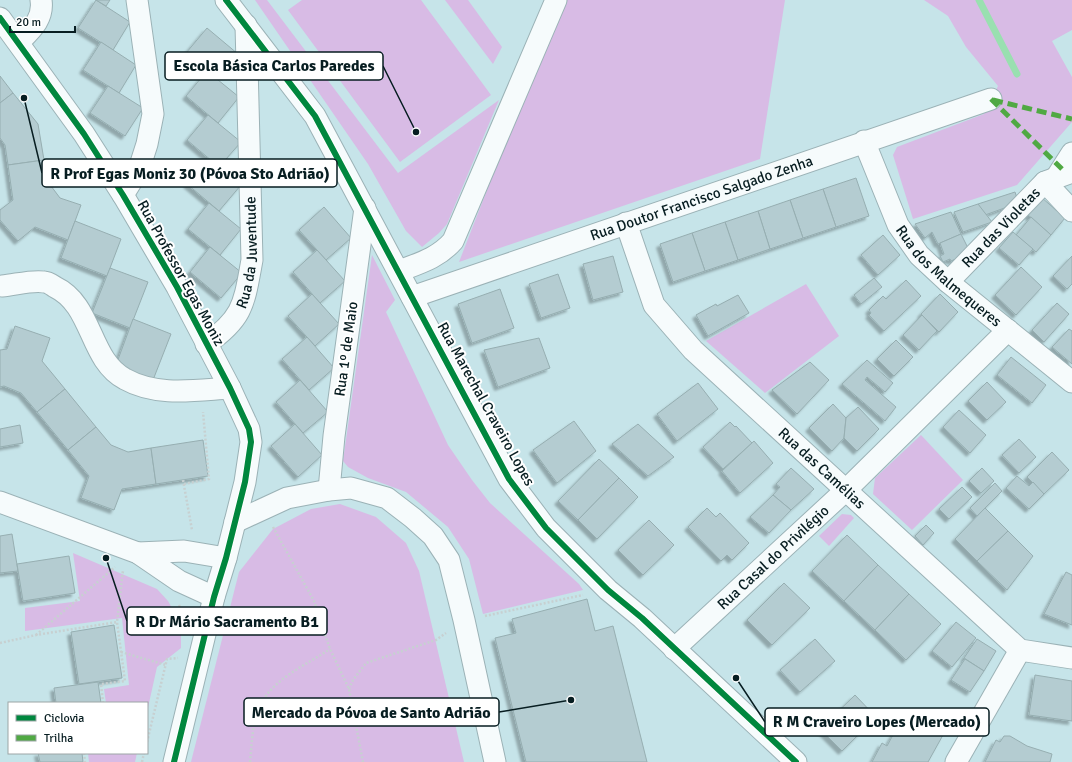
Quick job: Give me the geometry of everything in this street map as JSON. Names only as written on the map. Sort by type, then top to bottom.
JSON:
[{"type":"street","points":[[19,42],[38,22],[42,7],[41,0]]},
{"type":"street","points":[[123,195],[139,169],[147,144],[153,114],[137,0]]},
{"type":"street","name":"Rua Marechal Craveiro Lopes","points":[[226,0],[315,116],[509,479],[546,528],[608,590],[642,618],[674,649],[697,668],[796,762]]},
{"type":"street","points":[[399,271],[430,260],[443,252],[453,241],[556,0]]},
{"type":"street","name":"Rua Professor Egas Moniz","points":[[0,18],[19,42],[84,134],[123,195],[177,287],[230,388],[244,416],[251,442],[245,482],[226,558],[214,597],[174,762]]},
{"type":"street","name":"Rua da Juventude","points":[[206,344],[220,334],[238,316],[245,296],[252,260],[246,25]]},
{"type":"street","name":"Rua Doutor Francisco Salgado Zenha","points":[[412,297],[864,141],[991,99]]},
{"type":"street","name":"Rua dos Malmequeres","points":[[864,141],[898,225],[919,255],[948,282],[1072,382]]},
{"type":"street","name":"Rua das Violetas","points":[[948,282],[1058,177],[1072,153]]},
{"type":"street","points":[[1058,177],[1072,211]]},
{"type":"street","name":"Rua 1º de Maio","points":[[329,490],[335,428],[365,208]]},
{"type":"street","name":"Rua das Camélias","points":[[626,223],[654,305],[693,350],[1020,650]]},
{"type":"street","points":[[2,286],[45,282],[66,292],[79,308],[109,368],[125,380],[149,389],[170,391],[230,388]]},
{"type":"street","name":"Rua Casal do Privilégio","points":[[674,649],[846,490],[1008,330]]},
{"type":"street","points":[[234,522],[275,503],[329,490],[351,488],[387,498],[433,536],[449,560],[464,620],[494,762]]},
{"type":"street","points":[[0,502],[214,597]]},
{"type":"street","points":[[129,560],[195,552],[226,558]]},
{"type":"street","points":[[956,762],[1020,650],[1072,658]]},
{"type":"path","points":[[195,552],[183,482],[209,479],[200,390]]},
{"type":"path","points":[[275,503],[273,529],[314,601],[330,649],[349,689],[363,762]]},
{"type":"path","points":[[103,702],[100,684],[125,681],[116,622],[129,560]]},
{"type":"path","points":[[36,635],[117,565],[129,560]]},
{"type":"path","points":[[349,689],[353,680],[366,663],[436,640],[464,620],[608,590]]},
{"type":"path","points":[[178,603],[188,623]]},
{"type":"path","points":[[0,643],[36,635],[116,622]]},
{"type":"path","points":[[148,738],[168,659],[184,657],[186,648],[201,652]]},
{"type":"path","points":[[250,762],[254,728],[262,702],[280,681],[330,649]]},
{"type":"path","points":[[121,652],[166,665]]},
{"type":"shaded area","points":[[255,0],[267,0],[398,173],[499,100],[447,224],[439,233],[422,247],[406,231],[368,164]]},
{"type":"shaded area","points":[[302,0],[421,0],[491,95],[400,162],[288,10]]},
{"type":"shaded area","points":[[445,0],[468,0],[502,47],[493,64]]},
{"type":"shaded area","points":[[566,0],[785,0],[760,159],[459,262],[552,23]]},
{"type":"shaded area","points":[[924,0],[1072,0],[1072,30],[1052,41],[1072,77],[1072,122],[1017,185],[913,219],[893,155],[897,147],[984,114],[998,86],[966,47],[948,16]]},
{"type":"shaded area","points":[[372,255],[395,300],[386,312],[448,445],[490,503],[579,584],[583,590],[483,614],[469,559],[448,527],[406,492],[368,478],[348,467],[343,461]]},
{"type":"shaded area","points":[[806,284],[839,336],[765,393],[706,341]]},
{"type":"shaded area","points":[[921,435],[963,480],[912,530],[873,494],[875,478]]},
{"type":"shaded area","points":[[340,504],[376,517],[406,543],[419,571],[464,762],[191,762],[239,572],[273,529],[311,509]]},
{"type":"shaded area","points":[[842,514],[851,515],[854,518],[829,546],[819,536]]},
{"type":"shaded area","points":[[73,553],[157,589],[168,601],[181,624],[181,648],[157,667],[148,708],[148,702],[106,702],[104,689],[129,685],[122,618],[25,631],[25,608],[80,601]]},
{"type":"shaded area","points":[[88,754],[137,754],[135,762],[89,762]]},
{"type":"building","points":[[96,0],[130,22],[113,50],[78,28]]},
{"type":"building","points":[[96,0],[110,0],[106,6]]},
{"type":"building","points":[[207,28],[238,54],[217,79],[186,53]]},
{"type":"building","points":[[101,42],[136,65],[119,93],[83,70]]},
{"type":"building","points":[[207,71],[239,97],[218,123],[186,96]]},
{"type":"building","points":[[0,76],[13,93],[0,103]]},
{"type":"building","points":[[108,86],[143,108],[125,136],[90,113]]},
{"type":"building","points":[[13,93],[38,124],[44,160],[8,165],[5,145],[0,138],[0,103]]},
{"type":"building","points":[[208,115],[241,142],[219,167],[187,140]]},
{"type":"building","points":[[208,158],[241,185],[219,211],[187,184]]},
{"type":"building","points":[[44,160],[48,182],[60,198],[81,205],[68,240],[35,227],[18,241],[0,220],[0,210],[13,200],[8,165]]},
{"type":"building","points":[[856,178],[869,216],[836,227],[823,189]]},
{"type":"building","points":[[823,189],[836,227],[803,238],[790,200]]},
{"type":"building","points":[[1015,192],[1017,198],[1010,206],[985,215],[978,204]]},
{"type":"building","points":[[1041,197],[1065,218],[1051,235],[1027,214]]},
{"type":"building","points":[[790,200],[803,238],[770,249],[758,211]]},
{"type":"building","points":[[209,203],[241,229],[220,255],[188,229]]},
{"type":"building","points":[[978,204],[992,222],[963,232],[954,212]]},
{"type":"building","points":[[324,207],[351,238],[326,260],[299,230]]},
{"type":"building","points":[[758,211],[770,249],[738,260],[725,222]]},
{"type":"building","points":[[951,212],[961,234],[938,244],[932,232],[925,238],[915,224]]},
{"type":"building","points":[[1031,217],[1051,235],[1036,252],[1016,235]]},
{"type":"building","points":[[75,221],[121,239],[107,276],[61,258]]},
{"type":"building","points":[[725,222],[738,260],[705,271],[692,233]]},
{"type":"building","points":[[1013,232],[1033,249],[1019,265],[999,248]]},
{"type":"building","points":[[692,233],[705,271],[673,282],[660,244]]},
{"type":"building","points":[[961,234],[969,250],[961,253],[963,256],[951,261],[950,259],[943,262],[940,256],[944,254],[940,243]]},
{"type":"building","points":[[883,235],[900,255],[878,275],[861,255]]},
{"type":"building","points":[[210,247],[242,273],[221,298],[190,272]]},
{"type":"building","points":[[317,250],[345,281],[320,303],[293,272]]},
{"type":"building","points":[[613,256],[623,292],[593,300],[583,264]]},
{"type":"building","points":[[1072,256],[1072,284],[1067,289],[1053,276]]},
{"type":"building","points":[[1021,267],[1042,287],[1016,315],[995,295]]},
{"type":"building","points":[[110,268],[148,282],[130,328],[92,313]]},
{"type":"building","points":[[558,274],[570,308],[541,318],[529,284]]},
{"type":"building","points":[[874,278],[882,287],[861,304],[854,295]]},
{"type":"building","points":[[906,280],[921,296],[884,331],[869,315],[871,313],[869,310],[883,296],[886,299]]},
{"type":"building","points":[[500,289],[514,328],[472,343],[458,304]]},
{"type":"building","points":[[312,294],[339,324],[315,346],[288,316]]},
{"type":"building","points":[[940,294],[958,312],[939,332],[921,314]]},
{"type":"building","points":[[738,295],[749,313],[708,336],[696,315],[716,304],[717,306]]},
{"type":"building","points":[[1057,303],[1069,314],[1044,342],[1032,330]]},
{"type":"building","points":[[922,315],[937,331],[919,350],[903,335]]},
{"type":"building","points":[[133,319],[171,334],[153,380],[116,365]]},
{"type":"building","points":[[15,326],[50,338],[42,361],[65,389],[37,412],[21,393],[4,386],[0,387],[0,350],[7,349]]},
{"type":"building","points":[[1069,329],[1072,331],[1072,364],[1052,347]]},
{"type":"building","points":[[307,337],[334,368],[309,390],[282,359]]},
{"type":"building","points":[[539,338],[550,368],[498,387],[484,350]]},
{"type":"building","points":[[896,340],[913,357],[894,376],[877,359]]},
{"type":"building","points":[[1011,357],[1046,385],[1032,403],[997,375]]},
{"type":"building","points":[[867,360],[893,383],[885,392],[867,377],[865,380],[896,407],[885,421],[842,384]]},
{"type":"building","points":[[810,362],[829,380],[797,414],[772,390]]},
{"type":"building","points":[[300,380],[328,412],[303,433],[276,402]]},
{"type":"building","points":[[987,382],[1006,402],[987,420],[968,401]]},
{"type":"building","points":[[698,383],[718,409],[677,441],[657,414]]},
{"type":"building","points":[[65,389],[96,427],[68,450],[37,412]]},
{"type":"building","points":[[833,404],[846,418],[844,438],[832,451],[809,428]]},
{"type":"building","points":[[858,407],[879,429],[857,451],[844,438],[846,418]]},
{"type":"building","points":[[959,410],[986,435],[970,453],[943,427]]},
{"type":"building","points":[[574,421],[596,451],[557,483],[533,450]]},
{"type":"building","points":[[730,422],[735,427],[736,426],[752,443],[723,469],[703,447]]},
{"type":"building","points":[[295,424],[322,455],[298,477],[271,446]]},
{"type":"building","points":[[638,424],[674,457],[648,476],[612,444]]},
{"type":"building","points":[[20,425],[23,443],[0,447],[0,429]]},
{"type":"building","points":[[96,427],[111,445],[128,452],[151,448],[156,484],[122,489],[114,510],[81,498],[89,476],[68,450]]},
{"type":"building","points":[[1019,439],[1036,457],[1019,473],[1002,455]]},
{"type":"building","points":[[203,440],[208,476],[156,484],[151,448]]},
{"type":"building","points":[[754,441],[773,463],[740,493],[722,471]]},
{"type":"building","points":[[1052,452],[1069,470],[1044,494],[1027,477]]},
{"type":"building","points":[[599,459],[619,478],[578,520],[558,501]]},
{"type":"building","points":[[791,468],[814,489],[791,510],[773,495],[780,487],[776,484]]},
{"type":"building","points":[[982,468],[994,481],[981,493],[969,481]]},
{"type":"building","points":[[1017,476],[1029,486],[1033,482],[1044,494],[1029,509],[1006,488]]},
{"type":"building","points":[[619,478],[638,497],[597,539],[578,520]]},
{"type":"building","points":[[995,483],[1002,491],[977,516],[970,508]]},
{"type":"building","points":[[962,487],[972,497],[949,519],[939,509]]},
{"type":"building","points":[[773,495],[791,510],[769,533],[750,517]]},
{"type":"building","points":[[707,508],[716,517],[720,513],[749,543],[732,560],[727,555],[721,561],[688,527]]},
{"type":"building","points":[[985,508],[1008,531],[977,561],[955,539]]},
{"type":"building","points":[[649,520],[674,545],[643,575],[618,550]]},
{"type":"building","points":[[926,525],[934,533],[923,545],[915,536]]},
{"type":"building","points":[[1008,531],[1033,556],[1007,590],[977,561]]},
{"type":"building","points":[[12,534],[18,571],[0,573],[0,536]]},
{"type":"building","points":[[847,535],[878,565],[844,601],[812,571]]},
{"type":"building","points":[[69,556],[75,593],[23,601],[17,564]]},
{"type":"building","points":[[878,565],[909,594],[875,630],[844,601]]},
{"type":"building","points":[[1066,572],[1072,575],[1072,625],[1044,614]]},
{"type":"building","points":[[784,583],[810,608],[772,645],[747,620]]},
{"type":"building","points":[[909,594],[941,624],[906,660],[875,630]]},
{"type":"building","points":[[587,599],[595,631],[613,626],[647,762],[526,762],[495,638],[516,633],[512,619]]},
{"type":"building","points":[[956,622],[976,638],[952,667],[932,651]]},
{"type":"building","points":[[114,625],[122,678],[79,684],[71,632]]},
{"type":"building","points":[[815,639],[835,661],[800,692],[780,670]]},
{"type":"building","points":[[977,639],[996,651],[984,671],[964,658]]},
{"type":"building","points":[[965,659],[984,671],[970,692],[951,680]]},
{"type":"building","points":[[1035,675],[1072,681],[1072,721],[1029,715]]},
{"type":"building","points":[[98,682],[101,702],[56,702],[54,688]]},
{"type":"building","points":[[855,695],[876,717],[842,751],[820,729]]},
{"type":"building","points":[[906,711],[943,735],[928,762],[872,762],[882,743],[887,746]]},
{"type":"building","points":[[1004,736],[1010,736],[1027,746],[1052,754],[1050,762],[985,762],[996,740],[1000,742]]},
{"type":"building","points":[[38,754],[82,754],[83,762],[40,762]]},
{"type":"waterway","points":[[979,0],[1017,74]]},
{"type":"marked path","points":[[991,99],[1062,169]]},
{"type":"marked path","points":[[993,100],[1072,119]]},
{"type":"cycle path","points":[[226,0],[315,116],[509,479],[546,528],[608,590],[642,618],[796,762]]},
{"type":"cycle path","points":[[0,18],[84,134],[123,195],[177,287],[230,388],[249,429],[251,442],[245,482],[226,558],[214,597],[174,762]]},
{"type":"place","name":"R Prof Egas Moniz 30 (Póvoa Sto Adrião)","points":[[24,98]]},
{"type":"place","name":"Escola Básica Carlos Paredes","points":[[416,132]]},
{"type":"place","name":"R Dr Mário Sacramento B1","points":[[106,558]]},
{"type":"place","name":"R M Craveiro Lopes (Mercado)","points":[[736,678]]},
{"type":"place","name":"Mercado da Póvoa de Santo Adrião","points":[[571,700]]}]
